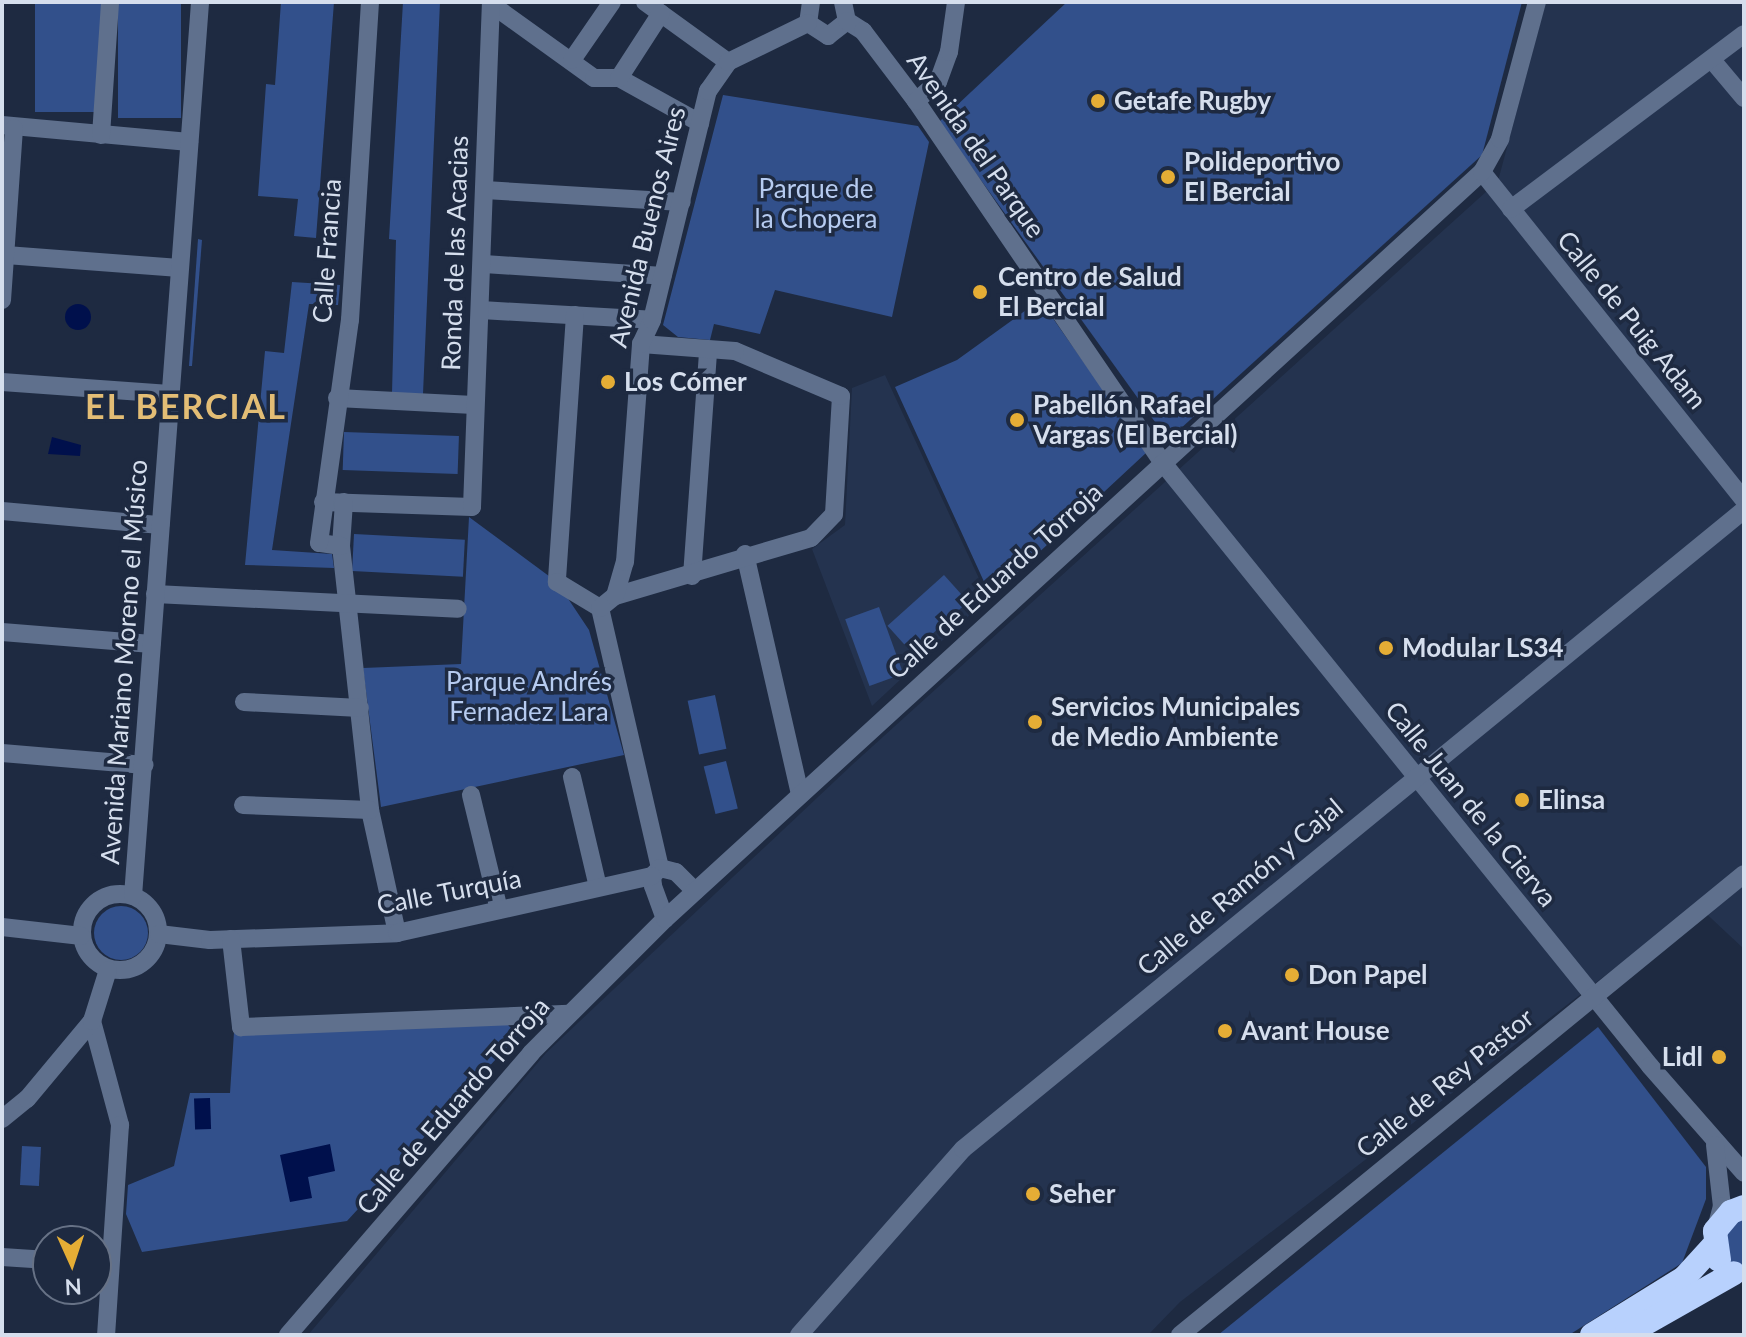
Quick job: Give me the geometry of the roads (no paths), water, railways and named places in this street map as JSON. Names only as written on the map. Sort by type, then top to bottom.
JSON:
[{"type":"highway","points":[[1592,1335],[1684,1278],[1731,1212],[1744,1207]]},
{"type":"highway","points":[[1715,1238],[1724,1266],[1739,1274]]},
{"type":"highway","points":[[1625,1335],[1739,1274]]},
{"type":"street","points":[[101,135],[110,2]]},
{"type":"street","name":"Avenida Mariano Moreno el Músico","points":[[133,896],[200,2]]},
{"type":"street","name":"Calle Francia","points":[[341,546],[319,543],[350,320],[370,2]]},
{"type":"street","points":[[572,60],[612,2]]},
{"type":"street","points":[[619,78],[653,7],[728,62],[809,8],[828,36],[847,21],[843,2]]},
{"type":"street","points":[[916,101],[938,82],[949,52],[956,2]]},
{"type":"street","name":"Calle de Eduardo Torroja","points":[[288,1335],[569,1014],[665,919],[1482,172],[1500,139],[1537,2]]},
{"type":"street","points":[[491,3],[594,78],[619,78],[700,123]]},
{"type":"street","name":"Ronda de las Acacias","points":[[344,502],[472,507],[474,405],[484,264],[491,3]]},
{"type":"street","name":"Avenida del Parque","points":[[847,21],[863,31],[916,101],[1163,463]]},
{"type":"street","points":[[1511,209],[1744,34]]},
{"type":"street","points":[[1712,60],[1744,98]]},
{"type":"street","name":"Avenida Buenos Aires","points":[[665,919],[608,602],[625,562],[641,344],[652,320],[708,91],[728,62]]},
{"type":"street","points":[[2,300],[6,255],[8,126],[189,142]]},
{"type":"street","name":"Calle de Puig Adam","points":[[1482,172],[1744,500]]},
{"type":"street","points":[[485,190],[682,202]]},
{"type":"street","points":[[6,255],[180,268]]},
{"type":"street","points":[[484,264],[663,276]]},
{"type":"street","points":[[481,310],[652,320]]},
{"type":"street","points":[[575,315],[557,582],[608,602],[692,576],[745,554],[811,538],[834,514],[841,396],[735,351],[641,344]]},
{"type":"street","points":[[692,576],[708,351]]},
{"type":"street","points":[[2,382],[170,394]]},
{"type":"street","points":[[337,398],[474,405]]},
{"type":"street","name":"Calle Juan de la Cierva","points":[[1163,463],[1593,997],[1715,1145],[1744,1173]]},
{"type":"street","points":[[323,502],[344,502],[341,546],[370,810],[397,933]]},
{"type":"street","name":"Calle de Ramón y Cajal","points":[[799,1335],[963,1149],[1415,776],[1744,510]]},
{"type":"street","points":[[2,511],[160,525]]},
{"type":"street","points":[[745,554],[800,795]]},
{"type":"street","points":[[155,594],[458,609]]},
{"type":"street","points":[[2,632],[152,644]]},
{"type":"street","points":[[244,702],[360,708]]},
{"type":"street","points":[[2,753],[144,765]]},
{"type":"street","points":[[572,777],[598,887]]},
{"type":"street","points":[[471,795],[499,910]]},
{"type":"street","points":[[243,805],[370,810]]},
{"type":"street","points":[[656,872],[676,872],[695,891]]},
{"type":"street","name":"Calle Turquía","points":[[159,934],[231,939],[397,933],[656,872]]},
{"type":"street","name":"Calle de Rey Pastor","points":[[1180,1335],[1744,874]]},
{"type":"street","points":[[107,896],[133,896],[152,911],[159,934],[149,958],[138,966],[108,970],[84,949],[81,936],[94,903],[107,896]]},
{"type":"street","points":[[2,927],[81,936]]},
{"type":"street","points":[[231,939],[241,1027],[569,1014]]},
{"type":"street","points":[[2,1119],[27,1099],[92,1021],[108,970]]},
{"type":"street","points":[[92,1021],[120,1125],[107,1225]]},
{"type":"street","points":[[1715,1145],[1722,1206],[1715,1238]]},
{"type":"street","points":[[2,1257],[32,1259]]},
{"type":"street","points":[[104,1305],[106,1335]]},
{"type":"place","name":"Getafe Rugby","points":[[1098,101]]},
{"type":"place","name":"Polideportivo El Bercial","points":[[1168,177]]},
{"type":"place","name":"Centro de Salud El Bercial","points":[[980,292]]},
{"type":"place","name":"Los Cómer","points":[[608,382]]},
{"type":"place","name":"Pabellón Rafael Vargas (El Bercial)","points":[[1017,420]]},
{"type":"place","name":"Modular LS34","points":[[1386,648]]},
{"type":"place","name":"Servicios Municipales de Medio Ambiente","points":[[1035,722]]},
{"type":"place","name":"Elinsa","points":[[1522,800]]},
{"type":"place","name":"Don Papel","points":[[1292,975]]},
{"type":"place","name":"Avant House","points":[[1225,1031]]},
{"type":"place","name":"Lidl","points":[[1719,1057]]},
{"type":"place","name":"Seher","points":[[1033,1194]]},
{"type":"district","name":"EL BERCIAL","points":[[186,406]]},
{"type":"park label","name":"Parque de la Chopera","points":[[816,204]]},
{"type":"park label","name":"Parque Andrés Fernadez Lara","points":[[529,697]]}]
